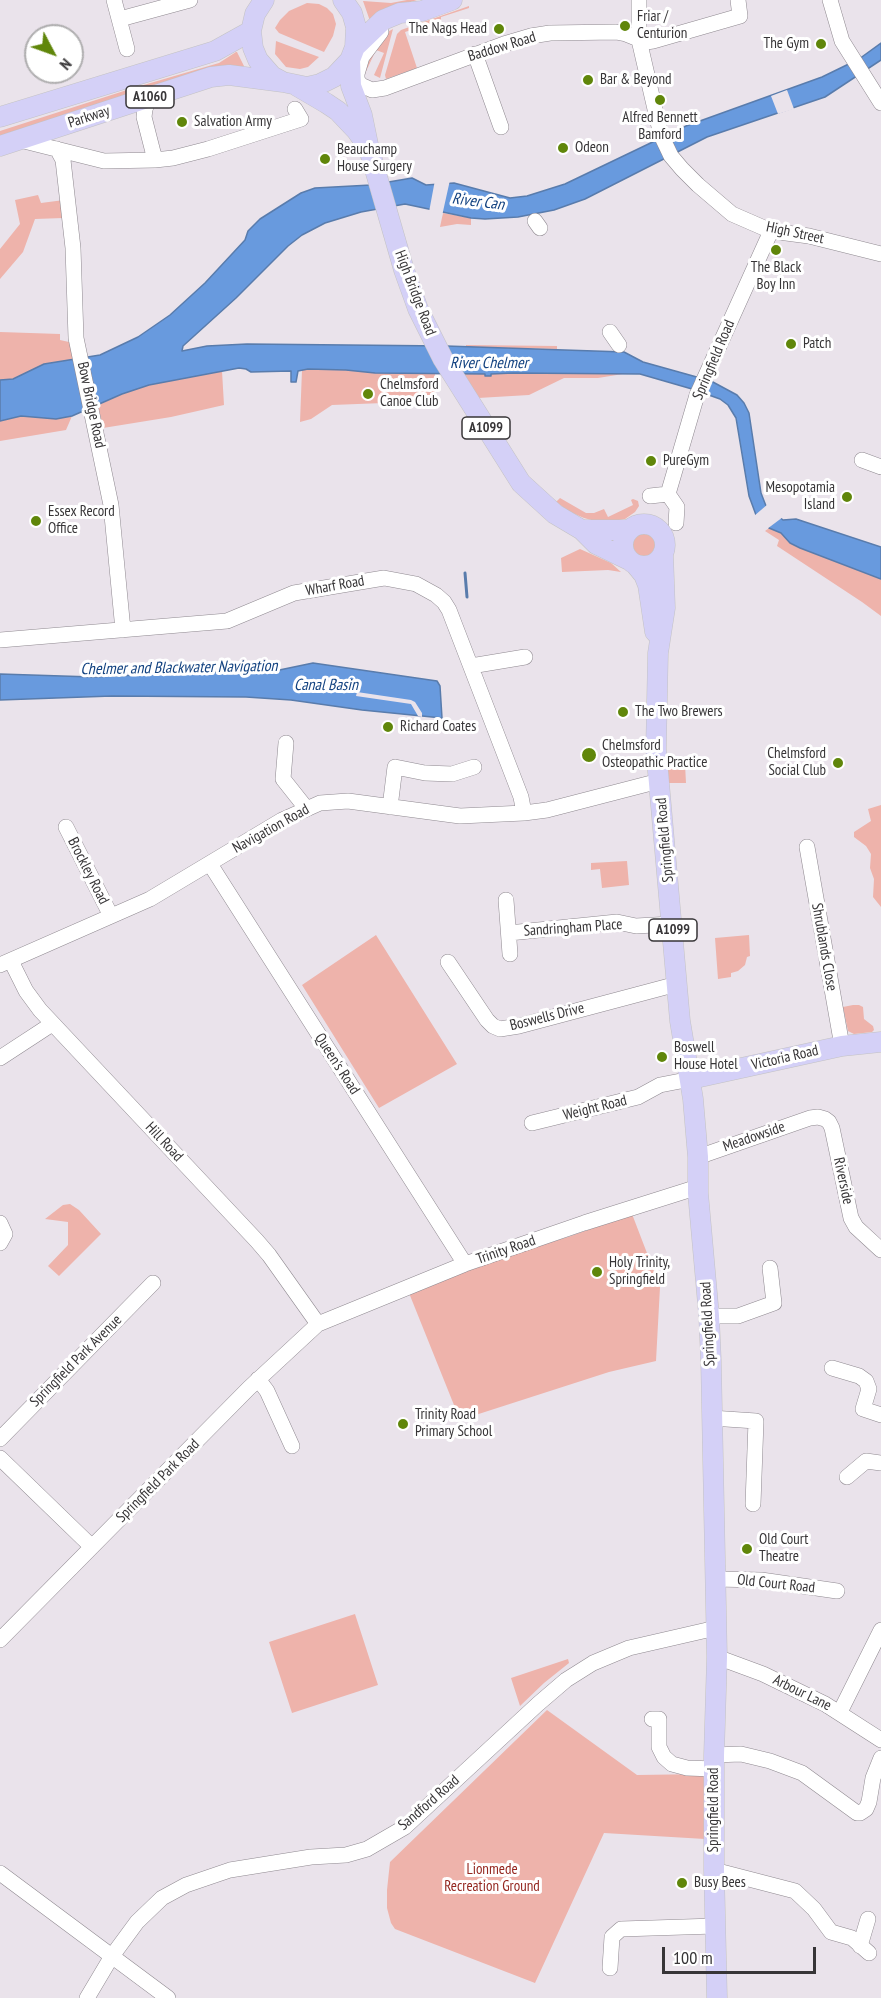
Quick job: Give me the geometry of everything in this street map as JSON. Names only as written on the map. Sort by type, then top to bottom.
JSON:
[{"type":"main road","name":"High Bridge Road","points":[[343,0],[355,21],[351,86],[362,115],[369,149],[404,270],[418,309],[442,359],[521,483],[555,514],[579,529],[596,544],[632,562]]},
{"type":"main road","name":"A1060","points":[[257,11],[253,48],[258,60],[272,76],[290,84],[320,84],[338,74],[352,53],[382,20],[400,13],[422,11],[452,0]]},
{"type":"main road","name":"Parkway","points":[[0,117],[215,51],[257,11]]},
{"type":"main road","name":"Parkway","points":[[0,146],[220,75],[290,84]]},
{"type":"main road","name":"High Bridge Road","points":[[290,84],[338,111],[356,130],[369,149]]},
{"type":"main road","name":"A1099","points":[[579,529],[628,530],[639,524],[652,525],[662,534],[665,547],[663,553]]},
{"type":"main road","name":"A1099","points":[[628,530],[622,542],[623,549],[632,562]]},
{"type":"main road","points":[[632,562],[648,565],[654,563],[663,553]]},
{"type":"main road","name":"Springfield Road","points":[[663,553],[665,608],[658,652],[656,749],[680,1021],[690,1079],[698,1157],[698,1187],[709,1316],[717,1657],[714,1762],[717,1998]]},
{"type":"main road","name":"Springfield Road","points":[[632,562],[644,576],[648,585],[658,652]]},
{"type":"main road","name":"Victoria Road","points":[[690,1079],[842,1046],[881,1042]]},
{"type":"street","points":[[114,0],[127,49]]},
{"type":"street","points":[[120,19],[190,0]]},
{"type":"street","name":"High Street","points":[[639,0],[661,135],[672,157],[698,185],[710,205],[771,231],[809,236],[881,254]]},
{"type":"street","points":[[646,41],[740,16],[738,0]]},
{"type":"street","points":[[830,0],[842,41],[881,103]]},
{"type":"street","name":"Baddow Road","points":[[422,11],[383,30],[362,57],[357,80],[366,89],[378,90],[531,36],[550,33],[616,32],[646,41]]},
{"type":"street","points":[[476,54],[501,127]]},
{"type":"street","points":[[150,97],[144,117],[155,160]]},
{"type":"street","points":[[65,178],[82,164],[173,158],[208,149],[301,119],[295,109]]},
{"type":"street","points":[[20,140],[104,161]]},
{"type":"street","name":"Bow Bridge Road","points":[[57,150],[63,160],[75,273],[76,338],[104,461],[111,505],[123,630]]},
{"type":"street","name":"Springfield Road","points":[[668,494],[698,393],[771,231]]},
{"type":"street","points":[[610,332],[619,345]]},
{"type":"street","points":[[862,460],[881,467]]},
{"type":"street","points":[[650,496],[668,494],[677,507],[676,523]]},
{"type":"street","name":"Wharf Road","points":[[0,640],[227,621],[294,593],[350,582],[384,578],[427,588],[444,602],[521,797],[524,813]]},
{"type":"street","points":[[471,666],[525,657]]},
{"type":"street","points":[[286,742],[283,779],[306,808]]},
{"type":"street","points":[[390,807],[395,767],[424,773],[452,774],[474,767]]},
{"type":"street","name":"Navigation Road","points":[[4,960],[150,899],[306,808],[320,803],[334,801],[460,816],[524,813],[547,810],[659,781]]},
{"type":"street","name":"Brockley Road","points":[[66,827],[111,916]]},
{"type":"street","name":"Shrublands Close","points":[[807,847],[842,1046]]},
{"type":"street","name":"Queen's Road","points":[[210,864],[465,1264]]},
{"type":"street","name":"Sandringham Place","points":[[506,900],[510,954]]},
{"type":"street","name":"Sandringham Place","points":[[509,933],[617,922],[636,926],[672,924]]},
{"type":"street","name":"Hill Road","points":[[4,960],[52,1024],[257,1241],[318,1324]]},
{"type":"street","name":"Boswells Drive","points":[[448,962],[487,1020],[500,1029],[677,984]]},
{"type":"street","points":[[0,1058],[52,1024]]},
{"type":"street","name":"Weight Road","points":[[532,1123],[639,1097],[660,1085],[690,1079]]},
{"type":"street","name":"Riverside","points":[[810,1118],[818,1117],[829,1122],[851,1218],[856,1227],[881,1250]]},
{"type":"street","name":"Meadowside","points":[[698,1157],[810,1118]]},
{"type":"street","name":"Trinity Road","points":[[318,1324],[465,1264],[698,1187]]},
{"type":"street","points":[[0,1223],[4,1234],[0,1243]]},
{"type":"street","points":[[709,1316],[738,1316],[774,1303],[770,1268]]},
{"type":"street","name":"Springfield Park Avenue","points":[[0,1439],[153,1283]]},
{"type":"street","name":"Springfield Park Road","points":[[0,1640],[258,1379],[318,1324]]},
{"type":"street","points":[[832,1368],[860,1376],[866,1381],[869,1389],[863,1409],[881,1415]]},
{"type":"street","points":[[258,1379],[267,1391],[292,1446]]},
{"type":"street","points":[[711,1418],[756,1421],[753,1504]]},
{"type":"street","points":[[0,1458],[92,1547]]},
{"type":"street","points":[[847,1477],[867,1461],[881,1463]]},
{"type":"street","name":"Old Court Road","points":[[716,1579],[761,1580],[837,1591]]},
{"type":"street","name":"Sandford Road","points":[[87,1998],[112,1956],[137,1922],[162,1898],[186,1885],[230,1870],[311,1857],[346,1855],[367,1849],[405,1827],[538,1704],[593,1663],[629,1648],[716,1628]]},
{"type":"street","points":[[840,1712],[881,1630]]},
{"type":"street","name":"Arbour Lane","points":[[717,1657],[763,1674],[840,1712],[881,1740]]},
{"type":"street","points":[[652,1719],[659,1719],[659,1747],[664,1758],[672,1764],[687,1768],[741,1754],[770,1761],[802,1773],[856,1813],[864,1812],[875,1806],[873,1778],[881,1758]]},
{"type":"street","points":[[714,1870],[795,1891],[814,1909],[831,1932],[852,1938],[865,1949],[868,1919]]},
{"type":"street","points":[[0,1873],[168,1998]]},
{"type":"street","points":[[610,1968],[612,1937],[621,1929],[715,1926]]},
{"type":"green space","points":[[417,0],[389,9],[370,21],[363,1],[391,3]]},
{"type":"green space","points":[[307,3],[319,4],[333,14],[336,24],[333,36],[324,52],[279,33],[275,28],[289,11]]},
{"type":"green space","points":[[469,6],[469,8],[441,17],[441,20],[405,32],[417,68],[386,79],[385,75],[397,34],[401,30]]},
{"type":"green space","points":[[393,29],[380,78],[374,75],[384,53],[376,50],[362,80],[360,75],[384,34]]},
{"type":"green space","points":[[276,41],[319,57],[308,67],[300,69],[286,67],[275,54]]},
{"type":"green space","points":[[236,52],[243,68],[0,139],[0,131],[219,63]]},
{"type":"green space","points":[[38,195],[41,203],[64,200],[63,218],[35,219],[23,252],[0,279],[0,249],[20,224],[15,200]]},
{"type":"green space","points":[[443,213],[471,218],[471,225],[457,224],[440,227]]},
{"type":"green space","points":[[0,332],[60,334],[60,340],[69,342],[75,359],[44,364],[13,379],[0,380]]},
{"type":"green space","points":[[466,345],[557,346],[557,349],[466,347]]},
{"type":"green space","name":"Chelmsford Canoe Club","points":[[302,370],[435,373],[435,401],[332,405],[311,419],[300,422]]},
{"type":"green space","points":[[222,371],[224,405],[171,417],[103,428],[98,405],[149,385]]},
{"type":"green space","points":[[463,373],[629,373],[598,378],[564,378],[529,395],[478,398]]},
{"type":"green space","points":[[21,416],[56,419],[72,416],[66,430],[0,441],[0,421]]},
{"type":"green space","points":[[560,498],[586,513],[604,509],[608,517],[633,505],[631,500],[633,499],[638,501],[639,506],[625,519],[608,522],[595,521],[570,512],[556,502]]},
{"type":"green space","points":[[769,528],[781,533],[790,543],[881,579],[881,616],[777,546],[779,540],[765,531]]},
{"type":"green space","points":[[644,534],[652,537],[655,545],[652,553],[644,556],[636,553],[633,545],[636,537]]},
{"type":"green space","points":[[580,549],[611,563],[621,572],[608,570],[562,572],[561,558]]},
{"type":"green space","points":[[685,764],[686,783],[668,783],[667,765]]},
{"type":"green space","points":[[881,805],[881,907],[873,897],[874,879],[870,868],[871,854],[866,846],[854,837],[854,832],[871,821],[868,809]]},
{"type":"green space","points":[[627,861],[629,885],[602,888],[600,869],[591,870],[591,863]]},
{"type":"green space","points":[[376,935],[457,1064],[379,1108],[302,985]]},
{"type":"green space","points":[[749,935],[750,956],[747,957],[745,965],[731,973],[731,977],[718,979],[715,938]]},
{"type":"green space","points":[[853,1005],[863,1007],[864,1019],[873,1026],[872,1032],[854,1034],[848,1031],[843,1007]]},
{"type":"green space","points":[[70,1204],[79,1210],[101,1234],[59,1276],[48,1266],[68,1245],[68,1222],[45,1219],[63,1205]]},
{"type":"green space","points":[[632,1214],[660,1287],[656,1361],[609,1372],[460,1420],[409,1293],[475,1265],[568,1237]]},
{"type":"green space","points":[[355,1614],[378,1685],[292,1713],[269,1642]]},
{"type":"green space","points":[[568,1659],[569,1663],[520,1706],[511,1678]]},
{"type":"green space","name":"Lionmede Recreation Ground","points":[[547,1710],[637,1775],[705,1774],[705,1839],[604,1833],[535,1983],[395,1929],[387,1908],[387,1890],[390,1862]]},
{"type":"water","points":[[881,43],[881,60],[825,97],[707,137],[585,199],[554,210],[518,217],[485,219],[405,204],[361,212],[325,223],[302,235],[288,246],[183,346],[182,351],[207,346],[247,344],[446,346],[624,352],[643,362],[711,381],[737,395],[749,413],[761,493],[766,506],[783,520],[796,519],[881,547],[881,579],[800,548],[790,543],[781,533],[769,528],[756,515],[749,496],[736,418],[728,405],[720,399],[692,389],[640,374],[513,373],[485,376],[485,374],[375,373],[308,369],[298,371],[296,382],[291,382],[291,371],[251,372],[239,368],[149,385],[72,416],[56,419],[21,416],[0,421],[0,380],[13,379],[44,364],[100,355],[138,337],[170,315],[205,283],[245,240],[248,231],[260,219],[301,193],[315,188],[371,185],[412,178],[426,185],[454,183],[510,198],[527,196],[565,184],[686,126],[822,77],[859,59]]},
{"type":"water","name":"Canal Basin","points":[[313,663],[437,681],[440,686],[442,718],[291,700],[246,697],[112,696],[0,700],[0,674],[93,677],[204,672],[265,673]]},
{"type":"pier","points":[[787,90],[794,109],[778,114],[771,96]]},
{"type":"pier","points":[[435,180],[450,180],[442,216],[429,212]]},
{"type":"pier","points":[[768,504],[783,517],[767,529],[754,516]]},
{"type":"pier","points":[[357,692],[411,700],[415,702],[422,717],[418,716],[411,704],[356,696]]},
{"type":"waterway","points":[[465,573],[467,597]]},
{"type":"place","name":"Friar / Centurion","points":[[625,26]]},
{"type":"place","name":"The Nags Head","points":[[499,29]]},
{"type":"place","name":"The Gym","points":[[821,44]]},
{"type":"place","name":"Bar & Beyond","points":[[588,80]]},
{"type":"place","name":"Alfred Bennett Bamford","points":[[660,100]]},
{"type":"place","name":"Salvation Army","points":[[182,122]]},
{"type":"place","name":"Odeon","points":[[563,148]]},
{"type":"place","name":"Beauchamp House Surgery","points":[[325,159]]},
{"type":"place","name":"The Black Boy Inn","points":[[776,250]]},
{"type":"place","name":"Patch","points":[[791,344]]},
{"type":"place","name":"Chelmsford Canoe Club","points":[[368,394]]},
{"type":"place","name":"PureGym","points":[[651,461]]},
{"type":"place","name":"Mesopotamia Island","points":[[847,497]]},
{"type":"place","name":"Essex Record Office","points":[[36,521]]},
{"type":"place","name":"The Two Brewers","points":[[623,712]]},
{"type":"place","name":"Richard Coates","points":[[388,727]]},
{"type":"place","name":"Chelmsford Osteopathic Practice","points":[[589,755]]},
{"type":"place","name":"Chelmsford Social Club","points":[[838,763]]},
{"type":"place","name":"Boswell House Hotel","points":[[662,1057]]},
{"type":"place","name":"Holy Trinity, Springfield","points":[[597,1272]]},
{"type":"place","name":"Trinity Road Primary School","points":[[403,1424]]},
{"type":"place","name":"Old Court Theatre","points":[[747,1549]]},
{"type":"place","name":"Busy Bees","points":[[682,1883]]},
{"type":"water label","name":"River Can","points":[[478,202]]},
{"type":"water label","name":"River Chelmer","points":[[489,363]]},
{"type":"water label","name":"Chelmer and Blackwater Navigation","points":[[179,668]]}]
